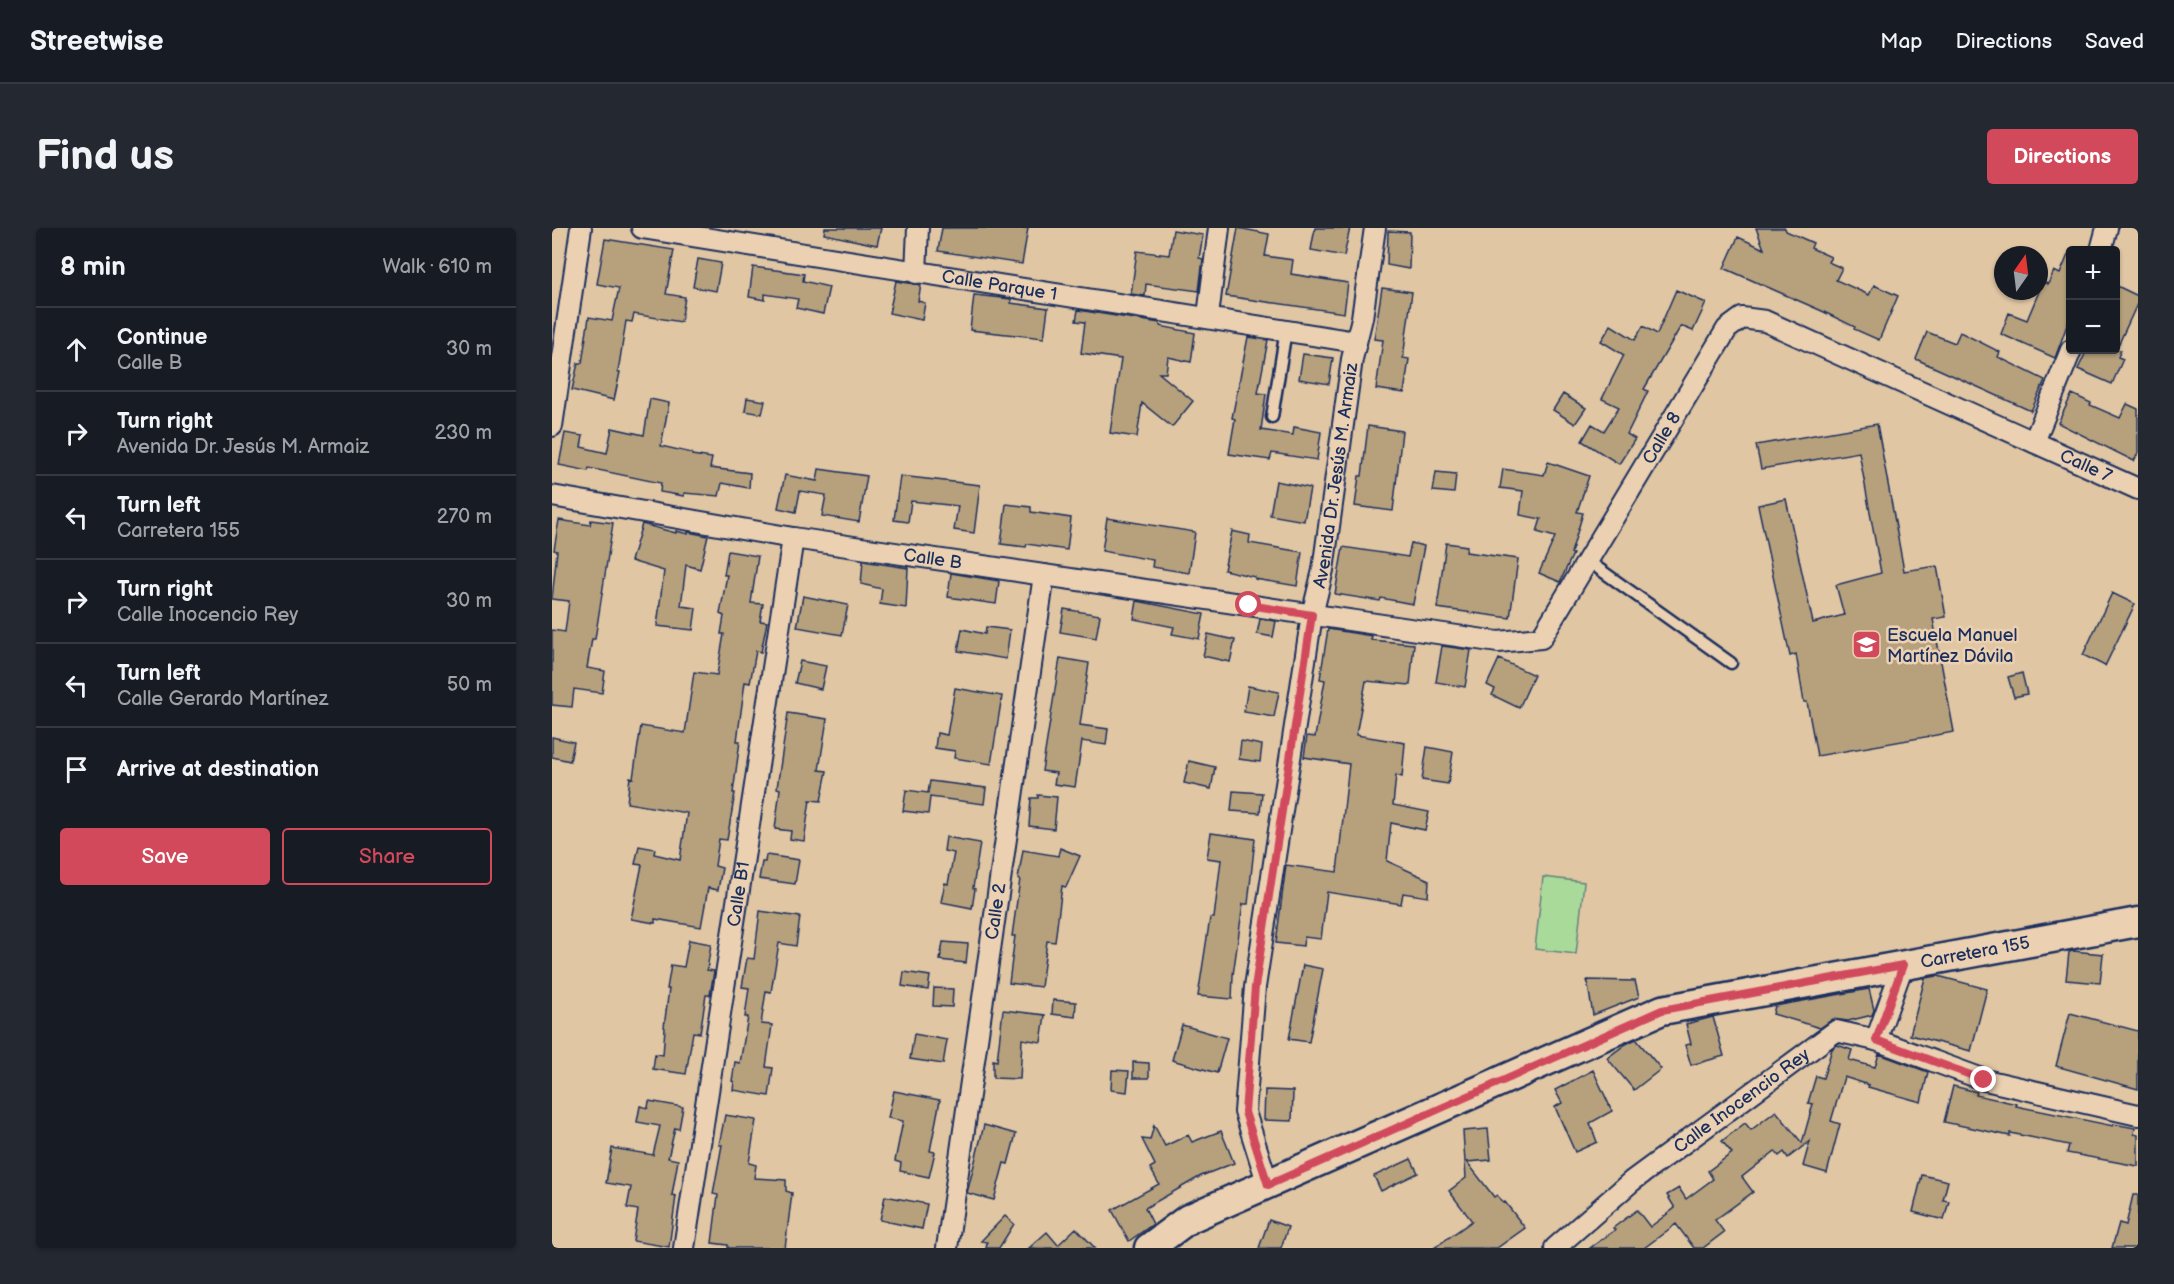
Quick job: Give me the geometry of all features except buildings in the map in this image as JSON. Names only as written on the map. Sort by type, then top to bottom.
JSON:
[{"type":"street","points":[[552,426],[581,228]]},
{"type":"street","name":"Calle Parque 1","points":[[642,228],[916,273],[1208,316],[1356,342]]},
{"type":"street","points":[[916,273],[918,228]]},
{"type":"street","points":[[1208,316],[1219,228]]},
{"type":"street","name":"Avenida Dr. Jesús M. Armaiz","points":[[1268,1185],[1245,1112],[1255,987],[1312,615],[1323,570],[1375,228]]},
{"type":"street","points":[[2103,246],[2107,228]]},
{"type":"street","name":"Calle 8","points":[[1312,615],[1498,642],[1541,638],[1727,329],[1742,318],[1765,321],[2034,442]]},
{"type":"street","points":[[2034,442],[2069,354]]},
{"type":"street","name":"Calle 7","points":[[2034,442],[2138,489]]},
{"type":"street","name":"Calle B","points":[[552,496],[793,538],[1312,615]]},
{"type":"street","name":"Calle B1","points":[[684,1248],[793,538]]},
{"type":"street","name":"Calle 2","points":[[947,1248],[1044,575]]},
{"type":"street","name":"Carretera 155","points":[[1149,1248],[1188,1219],[1662,1010],[2138,922]]},
{"type":"street","points":[[1876,1040],[1903,965]]},
{"type":"street","name":"Calle Inocencio Rey","points":[[1555,1248],[1632,1181],[1836,1031],[1876,1040],[1984,1080],[2138,1114]]},
{"type":"lane","points":[[1272,417],[1286,330]]},
{"type":"lane","points":[[1587,561],[1731,663]]},
{"type":"green space","points":[[1543,877],[1584,882],[1576,954],[1535,949]]},
{"type":"place","name":"Escuela Manuel Martínez Dávila","points":[[1866,645]]},
{"type":"route","points":[[1249,605],[1312,615],[1255,987],[1245,1112],[1268,1185],[1662,1010],[1903,965],[1876,1040],[1984,1080]]}]
